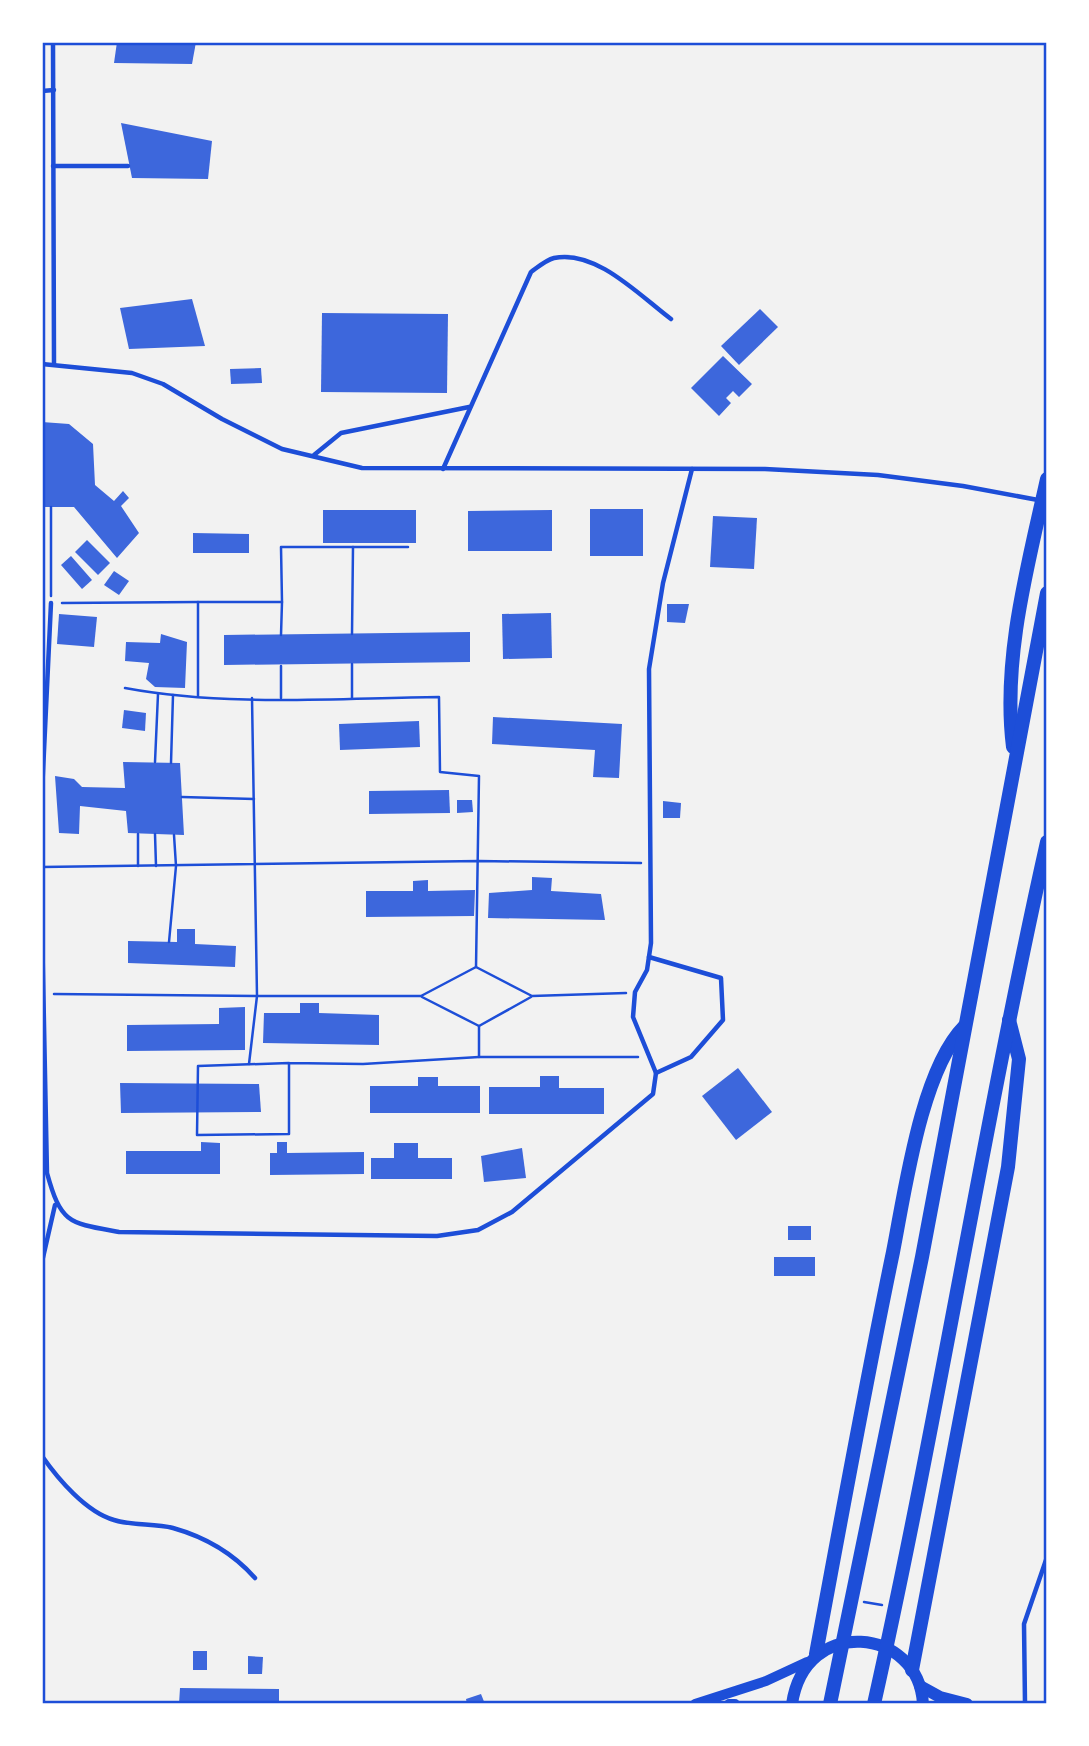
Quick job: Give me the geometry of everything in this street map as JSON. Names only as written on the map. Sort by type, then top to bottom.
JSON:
[{"type":"highway","points":[[1014,761],[1009,693],[1023,599],[1047,479]]},
{"type":"highway","points":[[830,1704],[922,1257],[1047,593]]},
{"type":"highway","points":[[874,1704],[964,1265],[1008,1017],[1047,842]]},
{"type":"highway","points":[[912,1670],[1008,1167],[1018,1059],[1008,1017]]},
{"type":"highway","points":[[812,1658],[915,1144],[940,1064],[951,1040],[965,1026]]},
{"type":"main road","points":[[792,1704],[794,1691],[812,1658],[838,1644],[859,1642],[880,1645],[898,1655],[912,1670],[920,1686],[923,1704]]},
{"type":"main road","points":[[920,1686],[940,1697],[967,1704]]},
{"type":"street","points":[[695,1704],[766,1681],[812,1658]]},
{"type":"lane","points":[[53,42],[54,364]]},
{"type":"lane","points":[[42,90],[54,90]]},
{"type":"lane","points":[[53,166],[128,166]]},
{"type":"lane","points":[[443,469],[531,272],[552,258],[574,257],[598,266],[671,319]]},
{"type":"lane","points":[[42,364],[132,373],[163,384],[222,419],[282,449],[362,468],[765,469],[878,475],[963,485],[1042,501]]},
{"type":"lane","points":[[313,456],[341,433],[470,407]]},
{"type":"lane","points":[[42,925],[47,1173],[55,1204],[68,1219],[119,1232],[437,1236],[478,1230],[512,1212],[653,1094],[656,1073],[633,1017],[635,992],[648,970],[649,957],[649,669],[663,583],[692,469]]},
{"type":"lane","points":[[42,793],[51,603]]},
{"type":"lane","points":[[649,957],[721,978],[723,1020],[691,1057],[656,1073]]},
{"type":"lane","points":[[42,1262],[55,1204]]},
{"type":"lane","points":[[42,1456],[51,1469],[94,1510],[113,1520],[172,1528],[209,1542],[239,1559],[254,1578]]},
{"type":"lane","points":[[1025,1704],[1024,1624],[1047,1557]]},
{"type":"path","points":[[51,507],[51,603],[282,602]]},
{"type":"path","points":[[281,635],[281,547],[408,547]]},
{"type":"path","points":[[352,634],[353,547]]},
{"type":"path","points":[[198,602],[198,696]]},
{"type":"path","points":[[352,664],[352,698]]},
{"type":"path","points":[[281,666],[281,698]]},
{"type":"path","points":[[125,688],[158,694],[252,698],[439,697],[440,772],[479,776],[477,967]]},
{"type":"path","points":[[155,762],[158,694]]},
{"type":"path","points":[[171,763],[173,695]]},
{"type":"path","points":[[249,1064],[257,996],[252,698]]},
{"type":"path","points":[[182,797],[254,799]]},
{"type":"path","points":[[138,834],[138,866]]},
{"type":"path","points":[[155,834],[156,866]]},
{"type":"path","points":[[169,942],[176,866],[174,835]]},
{"type":"path","points":[[42,867],[479,861],[650,863]]},
{"type":"path","points":[[421,996],[477,967]]},
{"type":"path","points":[[477,967],[532,996]]},
{"type":"path","points":[[479,1026],[532,996],[635,992]]},
{"type":"path","points":[[43,994],[421,996],[479,1026]]},
{"type":"path","points":[[479,1026],[479,1057]]},
{"type":"path","points":[[289,1063],[289,1134],[197,1135],[198,1066],[289,1063],[363,1064],[479,1057],[649,1057]]},
{"type":"path","points":[[859,1601],[883,1605]]},
{"type":"building","points":[[117,42],[196,42],[192,64],[114,63]]},
{"type":"building","points":[[121,123],[212,141],[208,179],[132,178]]},
{"type":"building","points":[[192,299],[205,346],[129,349],[120,308]]},
{"type":"building","points":[[760,309],[778,327],[739,365],[721,346]]},
{"type":"building","points":[[322,313],[448,314],[447,393],[321,392]]},
{"type":"building","points":[[723,356],[752,384],[739,397],[733,391],[726,398],[731,403],[719,416],[691,388]]},
{"type":"building","points":[[261,368],[262,383],[231,384],[230,369]]},
{"type":"building","points":[[42,422],[69,424],[93,444],[95,485],[114,501],[123,491],[129,498],[121,506],[139,533],[117,558],[74,507],[42,507]]},
{"type":"building","points":[[590,509],[643,509],[643,556],[590,556]]},
{"type":"building","points":[[323,510],[416,510],[416,543],[323,543]]},
{"type":"building","points":[[552,510],[552,551],[468,551],[468,511]]},
{"type":"building","points":[[713,516],[757,518],[754,569],[710,567]]},
{"type":"building","points":[[193,533],[249,534],[249,553],[193,553]]},
{"type":"building","points":[[87,540],[110,563],[98,575],[75,552]]},
{"type":"building","points":[[71,556],[92,580],[82,589],[61,565]]},
{"type":"building","points":[[114,571],[129,581],[119,595],[104,585]]},
{"type":"building","points":[[667,604],[689,604],[685,623],[667,622]]},
{"type":"building","points":[[551,613],[552,658],[503,659],[502,614]]},
{"type":"building","points":[[59,614],[97,617],[94,647],[57,644]]},
{"type":"building","points":[[470,632],[470,662],[224,665],[224,635]]},
{"type":"building","points":[[161,634],[187,642],[185,688],[155,687],[146,679],[149,663],[125,661],[126,642],[160,643]]},
{"type":"building","points":[[124,710],[146,713],[145,731],[122,728]]},
{"type":"building","points":[[493,717],[622,724],[619,778],[593,777],[595,750],[492,744]]},
{"type":"building","points":[[419,721],[420,747],[340,750],[339,724]]},
{"type":"building","points":[[123,762],[180,763],[184,835],[128,833],[126,811],[80,806],[79,834],[59,833],[55,776],[74,779],[82,787],[125,788]]},
{"type":"building","points":[[449,790],[450,813],[369,814],[369,791]]},
{"type":"building","points":[[457,800],[472,800],[473,812],[457,813]]},
{"type":"building","points":[[663,801],[681,803],[680,818],[663,818]]},
{"type":"building","points":[[532,877],[552,878],[551,891],[601,894],[605,920],[488,918],[489,893],[532,890]]},
{"type":"building","points":[[428,880],[428,891],[475,890],[474,916],[366,917],[366,891],[413,891],[413,881]]},
{"type":"building","points":[[177,929],[195,929],[195,944],[236,946],[235,967],[128,963],[128,941],[177,942]]},
{"type":"building","points":[[300,1003],[319,1003],[319,1013],[379,1015],[379,1045],[263,1043],[264,1013],[300,1013]]},
{"type":"building","points":[[245,1007],[245,1050],[127,1051],[127,1025],[219,1024],[219,1008]]},
{"type":"building","points":[[738,1068],[772,1112],[736,1140],[702,1096]]},
{"type":"building","points":[[540,1076],[559,1076],[559,1088],[604,1088],[604,1114],[489,1114],[489,1087],[540,1087]]},
{"type":"building","points":[[418,1077],[438,1077],[438,1086],[480,1086],[480,1113],[370,1113],[370,1086],[418,1086]]},
{"type":"building","points":[[120,1083],[259,1084],[261,1112],[121,1113]]},
{"type":"building","points":[[201,1142],[220,1143],[220,1174],[126,1174],[126,1151],[201,1151]]},
{"type":"building","points":[[277,1142],[287,1142],[287,1153],[364,1152],[364,1174],[270,1175],[270,1153],[277,1153]]},
{"type":"building","points":[[394,1143],[418,1143],[418,1158],[452,1158],[452,1179],[371,1179],[371,1158],[394,1158]]},
{"type":"building","points":[[522,1148],[526,1178],[484,1182],[481,1156]]},
{"type":"building","points":[[788,1226],[811,1226],[811,1240],[788,1240]]},
{"type":"building","points":[[774,1257],[815,1257],[815,1276],[774,1276]]},
{"type":"building","points":[[193,1651],[207,1651],[207,1670],[193,1670]]},
{"type":"building","points":[[248,1656],[263,1657],[262,1674],[248,1674]]},
{"type":"building","points":[[180,1688],[279,1689],[279,1704],[179,1704]]},
{"type":"building","points":[[481,1694],[485,1704],[467,1704],[466,1699]]}]
